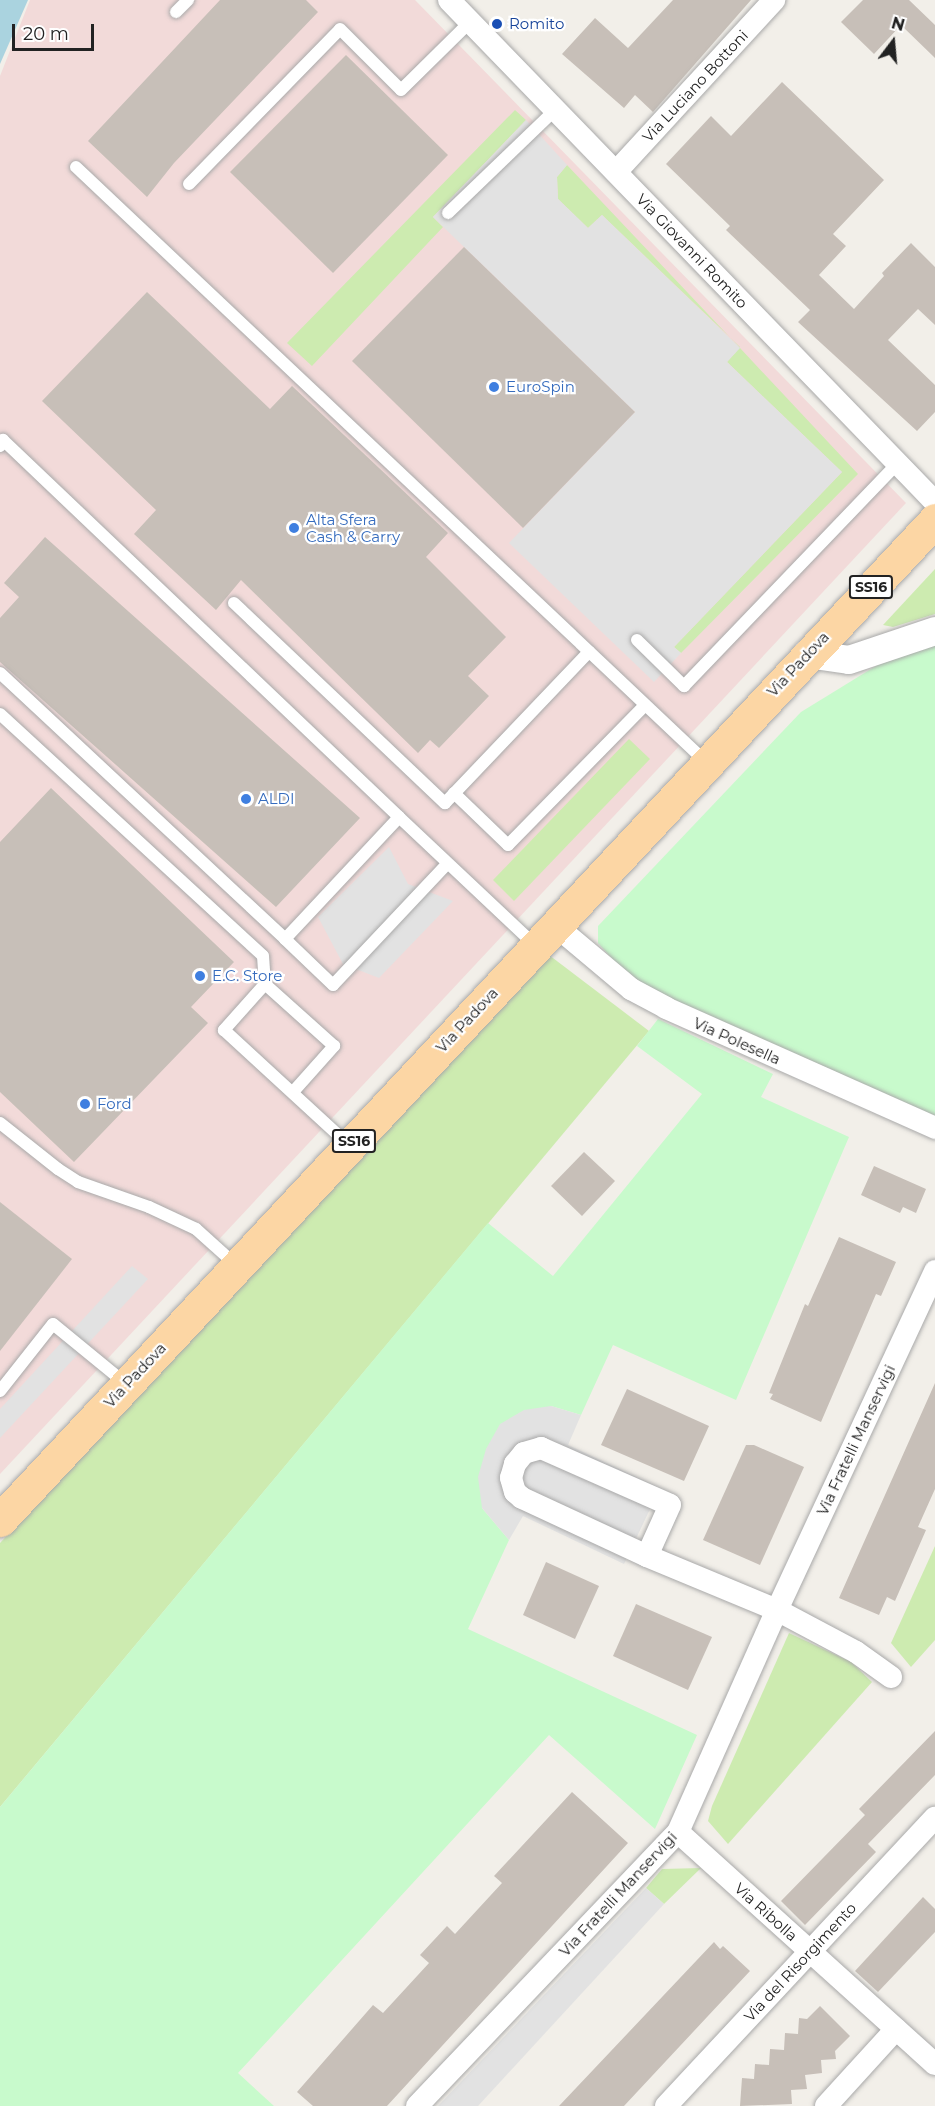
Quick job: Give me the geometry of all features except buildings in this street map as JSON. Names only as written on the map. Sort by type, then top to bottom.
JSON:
[{"type":"main road","name":"Via Padova","points":[[0,1520],[706,762],[935,520]]},
{"type":"street","name":"Via Giovanni Romito","points":[[449,0],[935,502]]},
{"type":"street","name":"Via Luciano Bottoni","points":[[616,172],[774,0]]},
{"type":"street","points":[[807,654],[849,660],[935,631]]},
{"type":"street","name":"Via Polesella","points":[[546,936],[666,1008],[935,1128]]},
{"type":"street","name":"Via Fratelli Manservigi","points":[[417,2106],[678,1832],[777,1610],[935,1271]]},
{"type":"street","points":[[647,1556],[670,1505],[550,1450],[532,1449],[518,1458],[511,1478],[515,1492],[522,1498],[647,1556],[777,1610],[856,1652],[891,1677]]},
{"type":"street","name":"Via del Risorgimento","points":[[666,2106],[935,1818]]},
{"type":"street","name":"Via Ribolla","points":[[678,1832],[935,2064]]},
{"type":"street","points":[[826,2106],[896,2029]]},
{"type":"lane","points":[[176,12],[188,0]]},
{"type":"lane","points":[[189,184],[340,29],[401,90],[470,22]]},
{"type":"lane","points":[[448,213],[555,110]]},
{"type":"lane","points":[[76,167],[706,762]]},
{"type":"lane","points":[[0,446],[3,440],[469,884],[546,936]]},
{"type":"lane","points":[[637,640],[684,686],[897,463]]},
{"type":"lane","points":[[234,603],[445,803],[589,652]]},
{"type":"lane","points":[[0,673],[333,985],[447,864]]},
{"type":"lane","points":[[454,793],[508,845],[645,705]]},
{"type":"lane","points":[[0,714],[263,956],[265,984],[334,1046],[293,1092]]},
{"type":"lane","points":[[285,939],[399,817]]},
{"type":"lane","points":[[265,984],[224,1030],[350,1146]]},
{"type":"lane","points":[[0,1123],[58,1170],[78,1182],[149,1207],[196,1229],[237,1266]]},
{"type":"lane","points":[[0,1391],[53,1324],[119,1378],[122,1389]]},
{"type":"shaded area","points":[[30,0],[415,0],[906,503],[0,1474],[0,76]]},
{"type":"shaded area","points":[[526,120],[567,165],[557,177],[558,199],[588,228],[602,215],[740,348],[727,362],[842,472],[674,647],[681,653],[654,682],[509,543],[635,412],[433,217]]},
{"type":"shaded area","points":[[389,847],[408,884],[453,901],[379,978],[343,964],[318,917]]},
{"type":"shaded area","points":[[132,1266],[148,1279],[0,1438],[0,1409]]},
{"type":"shaded area","points":[[551,1406],[581,1415],[568,1445],[660,1488],[624,1564],[523,1516],[509,1540],[482,1508],[478,1477],[486,1449],[500,1424],[524,1410]]},
{"type":"shaded area","points":[[646,1888],[664,1904],[478,2106],[438,2106]]},
{"type":"green space","points":[[515,110],[526,120],[433,217],[443,227],[312,366],[287,343]]},
{"type":"green space","points":[[567,165],[730,338],[602,215],[588,228],[558,199],[557,177]]},
{"type":"green space","points":[[740,348],[858,474],[681,653],[674,647],[842,472],[727,362]]},
{"type":"green space","points":[[935,569],[935,614],[893,627],[883,625]]},
{"type":"green space","points":[[935,641],[935,1120],[660,999],[616,963],[598,943],[598,926],[801,712],[884,661]]},
{"type":"green space","points":[[629,739],[650,759],[514,901],[493,880]]},
{"type":"green space","points":[[549,955],[649,1031],[0,1807],[0,1543]]},
{"type":"green space","points":[[658,1019],[773,1074],[761,1097],[849,1137],[736,1400],[613,1345],[581,1415],[551,1406],[482,1508],[509,1540],[468,1629],[697,1735],[655,1829],[549,1735],[238,2073],[274,2106],[0,2106],[0,1807],[488,1223],[553,1276],[702,1094],[637,1046]]},
{"type":"green space","points":[[935,1546],[935,1640],[911,1667],[891,1643]]},
{"type":"green space","points":[[789,1633],[851,1662],[872,1682],[728,1844],[708,1821],[712,1806]]},
{"type":"green space","points":[[701,1868],[664,1904],[646,1888],[662,1869]]},
{"type":"water","points":[[0,0],[28,0],[0,64]]},
{"type":"place","name":"Romito","points":[[497,24]]},
{"type":"place","name":"EuroSpin","points":[[494,387]]},
{"type":"place","name":"Alta Sfera Cash & Carry","points":[[294,528]]},
{"type":"place","name":"ALDI","points":[[246,799]]},
{"type":"place","name":"E.C. Store","points":[[200,976]]},
{"type":"place","name":"Ford","points":[[85,1104]]}]
